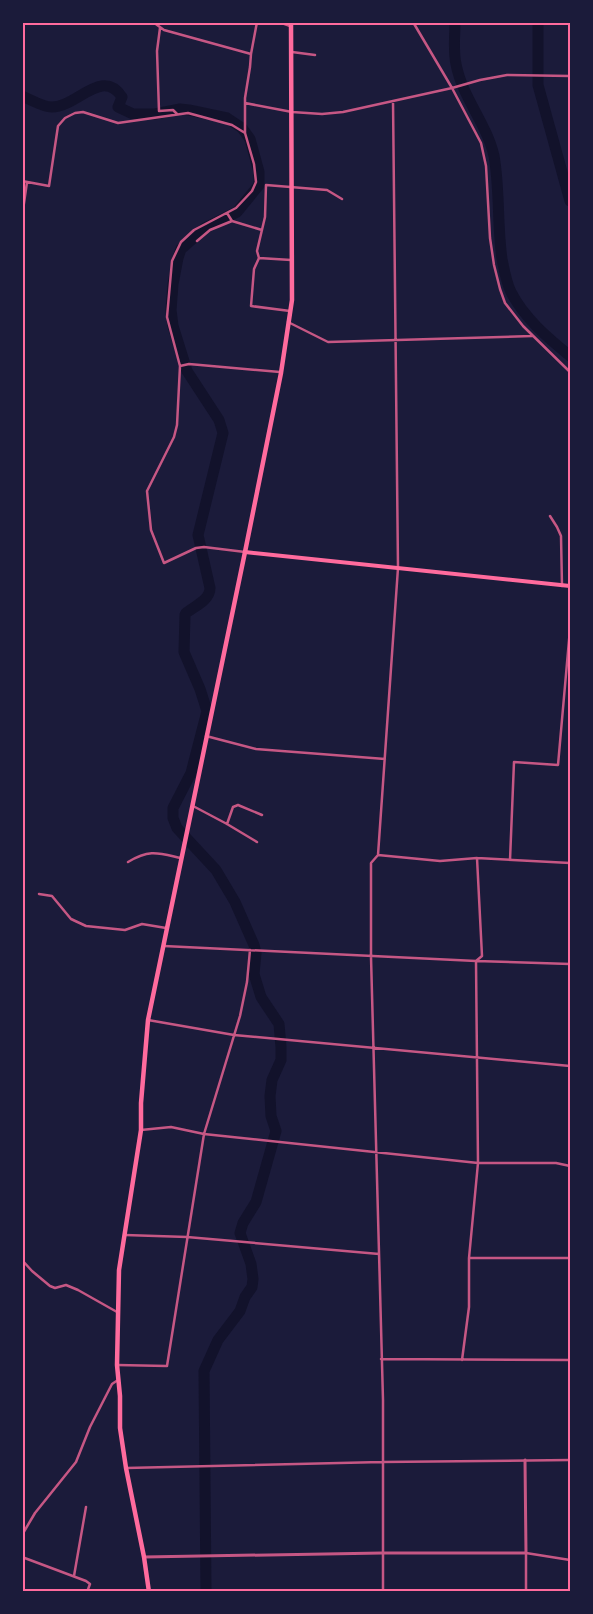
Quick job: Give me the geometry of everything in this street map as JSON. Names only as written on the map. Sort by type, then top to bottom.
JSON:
[{"type":"main road","points":[[149,1592],[120,1428],[118,1380],[119,1270],[141,1130],[141,1103],[148,1020],[245,552],[281,372],[290,311],[293,284],[291,187],[292,24]]},
{"type":"main road","points":[[245,552],[570,586]]},
{"type":"street","points":[[153,22],[160,28],[179,35],[250,54]]},
{"type":"street","points":[[245,552],[204,547],[196,548],[164,563],[151,530],[148,491],[174,437],[177,425],[180,366],[167,317],[172,262],[181,242],[194,230],[236,208],[252,191],[256,182],[254,164],[245,133],[245,103],[250,54],[257,22]]},
{"type":"street","points":[[280,22],[292,24]]},
{"type":"street","points":[[413,22],[452,88],[474,129],[484,154],[490,238],[495,274],[505,303],[532,336],[570,372]]},
{"type":"street","points":[[160,28],[157,51],[159,111],[173,110],[177,114]]},
{"type":"street","points":[[292,52],[315,55]]},
{"type":"street","points":[[245,103],[292,112],[322,114],[343,112],[480,80],[515,75],[570,76]]},
{"type":"street","points":[[383,1592],[383,1400],[371,863],[378,855],[389,671],[398,568],[393,101]]},
{"type":"street","points":[[22,181],[49,186],[58,126],[65,118],[75,113],[83,112],[118,123],[188,113],[232,124],[245,133]]},
{"type":"street","points":[[22,217],[27,182]]},
{"type":"street","points":[[290,311],[251,306],[254,269],[259,258],[257,251],[265,217],[266,185],[327,190],[342,199]]},
{"type":"street","points":[[227,213],[231,220],[262,230]]},
{"type":"street","points":[[197,240],[210,230],[231,220]]},
{"type":"street","points":[[259,258],[292,260]]},
{"type":"street","points":[[288,322],[328,342],[532,336]]},
{"type":"street","points":[[180,366],[189,364],[281,372]]},
{"type":"street","points":[[550,516],[561,536],[562,586]]},
{"type":"street","points":[[510,860],[514,762],[558,765],[570,629]]},
{"type":"street","points":[[206,736],[256,749],[385,759]]},
{"type":"street","points":[[227,824],[233,807],[238,805],[262,815]]},
{"type":"street","points":[[192,806],[257,842]]},
{"type":"street","points":[[128,862],[141,854],[154,852],[181,858]]},
{"type":"street","points":[[378,855],[440,860],[477,858],[570,864]]},
{"type":"street","points":[[462,1360],[469,1308],[469,1258],[478,1163],[476,962],[482,956],[477,858]]},
{"type":"street","points":[[39,894],[52,896],[71,919],[86,926],[124,930],[142,924],[166,928]]},
{"type":"street","points":[[163,946],[476,962],[570,964]]},
{"type":"street","points":[[118,1365],[167,1366],[204,1134],[234,1034],[247,982],[250,950]]},
{"type":"street","points":[[148,1020],[278,1039],[570,1066]]},
{"type":"street","points":[[141,1130],[171,1127],[204,1134],[478,1163],[556,1163],[570,1166]]},
{"type":"street","points":[[124,1235],[187,1237],[379,1254]]},
{"type":"street","points":[[469,1258],[570,1258],[570,1352]]},
{"type":"street","points":[[22,1260],[50,1286],[55,1288],[64,1285],[72,1288],[118,1312]]},
{"type":"street","points":[[381,1359],[570,1360]]},
{"type":"street","points":[[22,1535],[35,1512],[76,1462],[90,1426],[112,1384],[118,1380]]},
{"type":"street","points":[[524,1460],[526,1592]]},
{"type":"street","points":[[126,1468],[202,1465],[570,1460]]},
{"type":"street","points":[[74,1576],[86,1507]]},
{"type":"street","points":[[144,1557],[382,1552],[526,1553],[570,1560]]},
{"type":"street","points":[[22,1557],[74,1576],[90,1584],[87,1592]]},
{"type":"waterway","points":[[455,22],[455,54],[459,76],[491,144],[494,156],[500,246],[505,276],[516,301],[530,319],[545,335],[570,356]]},
{"type":"waterway","points":[[538,22],[538,85],[570,201]]},
{"type":"waterway","points":[[22,96],[41,105],[52,107],[71,101],[98,87],[106,86],[114,89],[122,97],[118,107],[133,114],[155,114],[180,109],[227,118],[242,128],[250,139],[259,172],[259,185],[237,212],[205,228],[181,249],[173,284],[171,310],[173,326],[187,371],[219,420],[223,433],[198,535],[210,588],[208,596],[185,615],[184,652],[207,711],[191,773],[173,808],[173,818],[177,828],[216,870],[235,902],[254,945],[256,953],[254,974],[261,997],[279,1024],[281,1047],[281,1060],[272,1080],[270,1096],[271,1116],[276,1131],[256,1202],[243,1223],[240,1233],[251,1264],[252,1287],[245,1297],[240,1311],[218,1340],[204,1371],[206,1592]]}]
